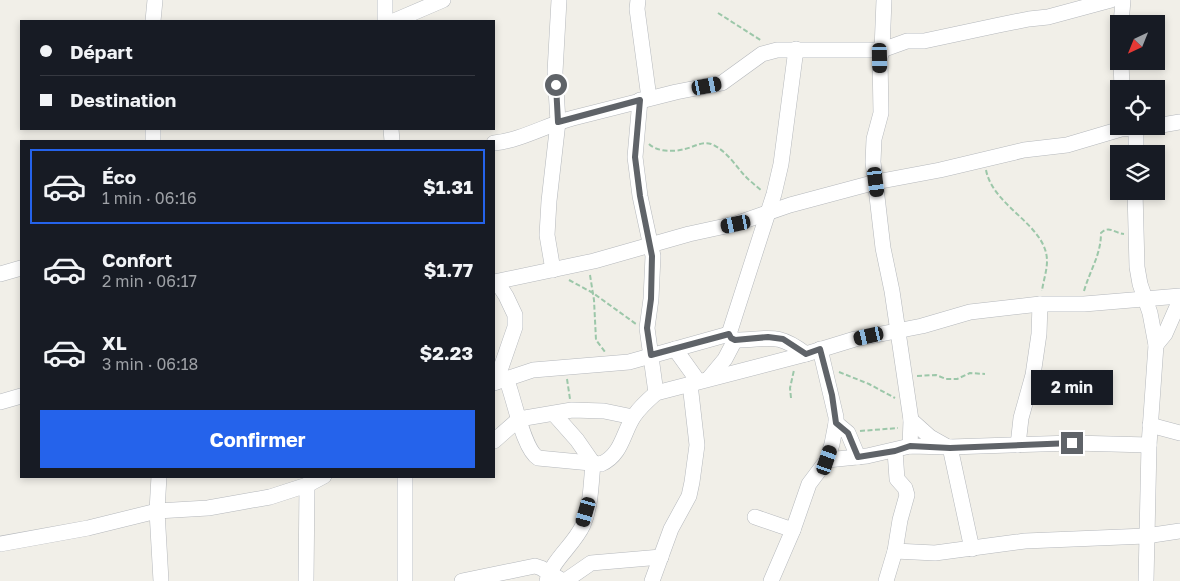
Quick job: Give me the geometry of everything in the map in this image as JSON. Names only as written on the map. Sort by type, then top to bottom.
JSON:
[{"type":"street","points":[[153,20],[155,0]]},
{"type":"street","points":[[384,0],[385,20]]},
{"type":"street","points":[[396,20],[443,0]]},
{"type":"street","points":[[553,270],[547,235],[558,122],[555,72],[559,0]]},
{"type":"street","points":[[638,0],[645,99],[637,133],[635,157],[640,196],[650,245],[652,256],[647,328],[655,387],[633,416],[616,453],[608,461],[601,464],[538,458],[534,455],[523,435],[519,419],[498,381],[516,327],[515,315],[506,296],[495,282],[588,262],[650,245],[689,234],[736,224],[790,205],[876,182],[940,170],[1024,150],[1068,145],[1110,133]]},
{"type":"street","points":[[884,0],[880,58],[881,113],[874,139],[874,162],[883,248],[892,291],[911,424],[910,446]]},
{"type":"street","points":[[495,142],[525,136],[558,122],[645,99],[722,83],[762,54],[777,50],[882,50],[906,42],[924,41],[1029,19],[1048,17],[1111,0]]},
{"type":"street","points":[[1122,15],[1123,0]]},
{"type":"street","points":[[699,381],[724,358],[732,337],[781,164],[796,49]]},
{"type":"street","points":[[1165,124],[1180,122]]},
{"type":"street","points":[[773,196],[790,205]]},
{"type":"street","points":[[1135,200],[1137,266],[1156,345],[1149,445],[1146,581]]},
{"type":"street","points":[[0,274],[20,268]]},
{"type":"street","points":[[622,362],[655,387],[699,381],[897,330],[922,326],[970,312],[1040,304],[1084,304],[1180,296]]},
{"type":"street","points":[[1156,345],[1165,334],[1180,300]]},
{"type":"street","points":[[1018,446],[1021,418],[1033,375],[1039,334],[1040,304]]},
{"type":"street","points":[[498,381],[533,370],[622,362],[732,337],[783,339],[809,353],[824,364],[834,407],[842,428],[858,457]]},
{"type":"street","points":[[652,581],[672,529],[688,496],[692,482],[697,445],[699,381],[675,349]]},
{"type":"street","points":[[0,402],[20,396]]},
{"type":"street","points":[[495,440],[519,419],[572,410],[604,411],[633,416]]},
{"type":"street","points":[[548,577],[583,525],[590,500],[593,463],[577,440],[554,414]]},
{"type":"street","points":[[911,424],[950,448],[972,549]]},
{"type":"street","points":[[1150,425],[1180,433]]},
{"type":"street","points":[[771,581],[793,530],[809,484],[827,460],[832,444],[842,428]]},
{"type":"street","points":[[827,460],[895,451],[910,446],[950,448],[1072,443],[1149,445]]},
{"type":"street","points":[[886,581],[895,551],[900,520],[907,495],[905,488],[897,479],[895,451]]},
{"type":"street","points":[[159,478],[157,511],[161,581]]},
{"type":"street","points":[[0,544],[88,528],[157,511],[208,508],[270,497],[307,485],[320,478]]},
{"type":"street","points":[[405,478],[405,581]]},
{"type":"street","points":[[306,581],[307,485]]},
{"type":"street","points":[[755,517],[793,530]]},
{"type":"street","points":[[895,551],[935,553],[1053,538],[1146,536],[1180,531]]},
{"type":"street","points":[[462,581],[530,566],[541,568],[548,577],[564,581],[591,563],[661,557]]},
{"type":"path","points":[[718,13],[777,50]]},
{"type":"path","points":[[637,133],[653,148],[665,150],[685,149],[703,143],[711,144],[728,156],[746,177],[773,196]]},
{"type":"path","points":[[984,159],[988,176],[1001,199],[1035,233],[1045,248],[1047,262],[1040,304]]},
{"type":"path","points":[[1084,304],[1084,291],[1101,246],[1101,233],[1105,229],[1110,229],[1119,233],[1136,235]]},
{"type":"path","points":[[588,262],[593,293],[596,340],[600,347],[622,362]]},
{"type":"path","points":[[553,270],[593,293],[634,323],[647,328]]},
{"type":"path","points":[[792,398],[790,388],[792,377],[809,353]]},
{"type":"path","points":[[824,364],[908,405]]},
{"type":"path","points":[[566,367],[568,393],[572,410]]},
{"type":"path","points":[[905,378],[929,375],[946,379],[957,379],[970,373],[985,374]]},
{"type":"path","points":[[842,428],[911,424]]},
{"type":"route","points":[[556,85],[558,122],[640,100],[635,157],[644,220],[652,256],[651,299],[647,328],[651,355],[729,334],[735,340],[768,337],[783,339],[806,354],[820,349],[832,395],[836,423],[848,433],[858,457],[895,451],[910,446],[950,448],[1072,443]]}]
